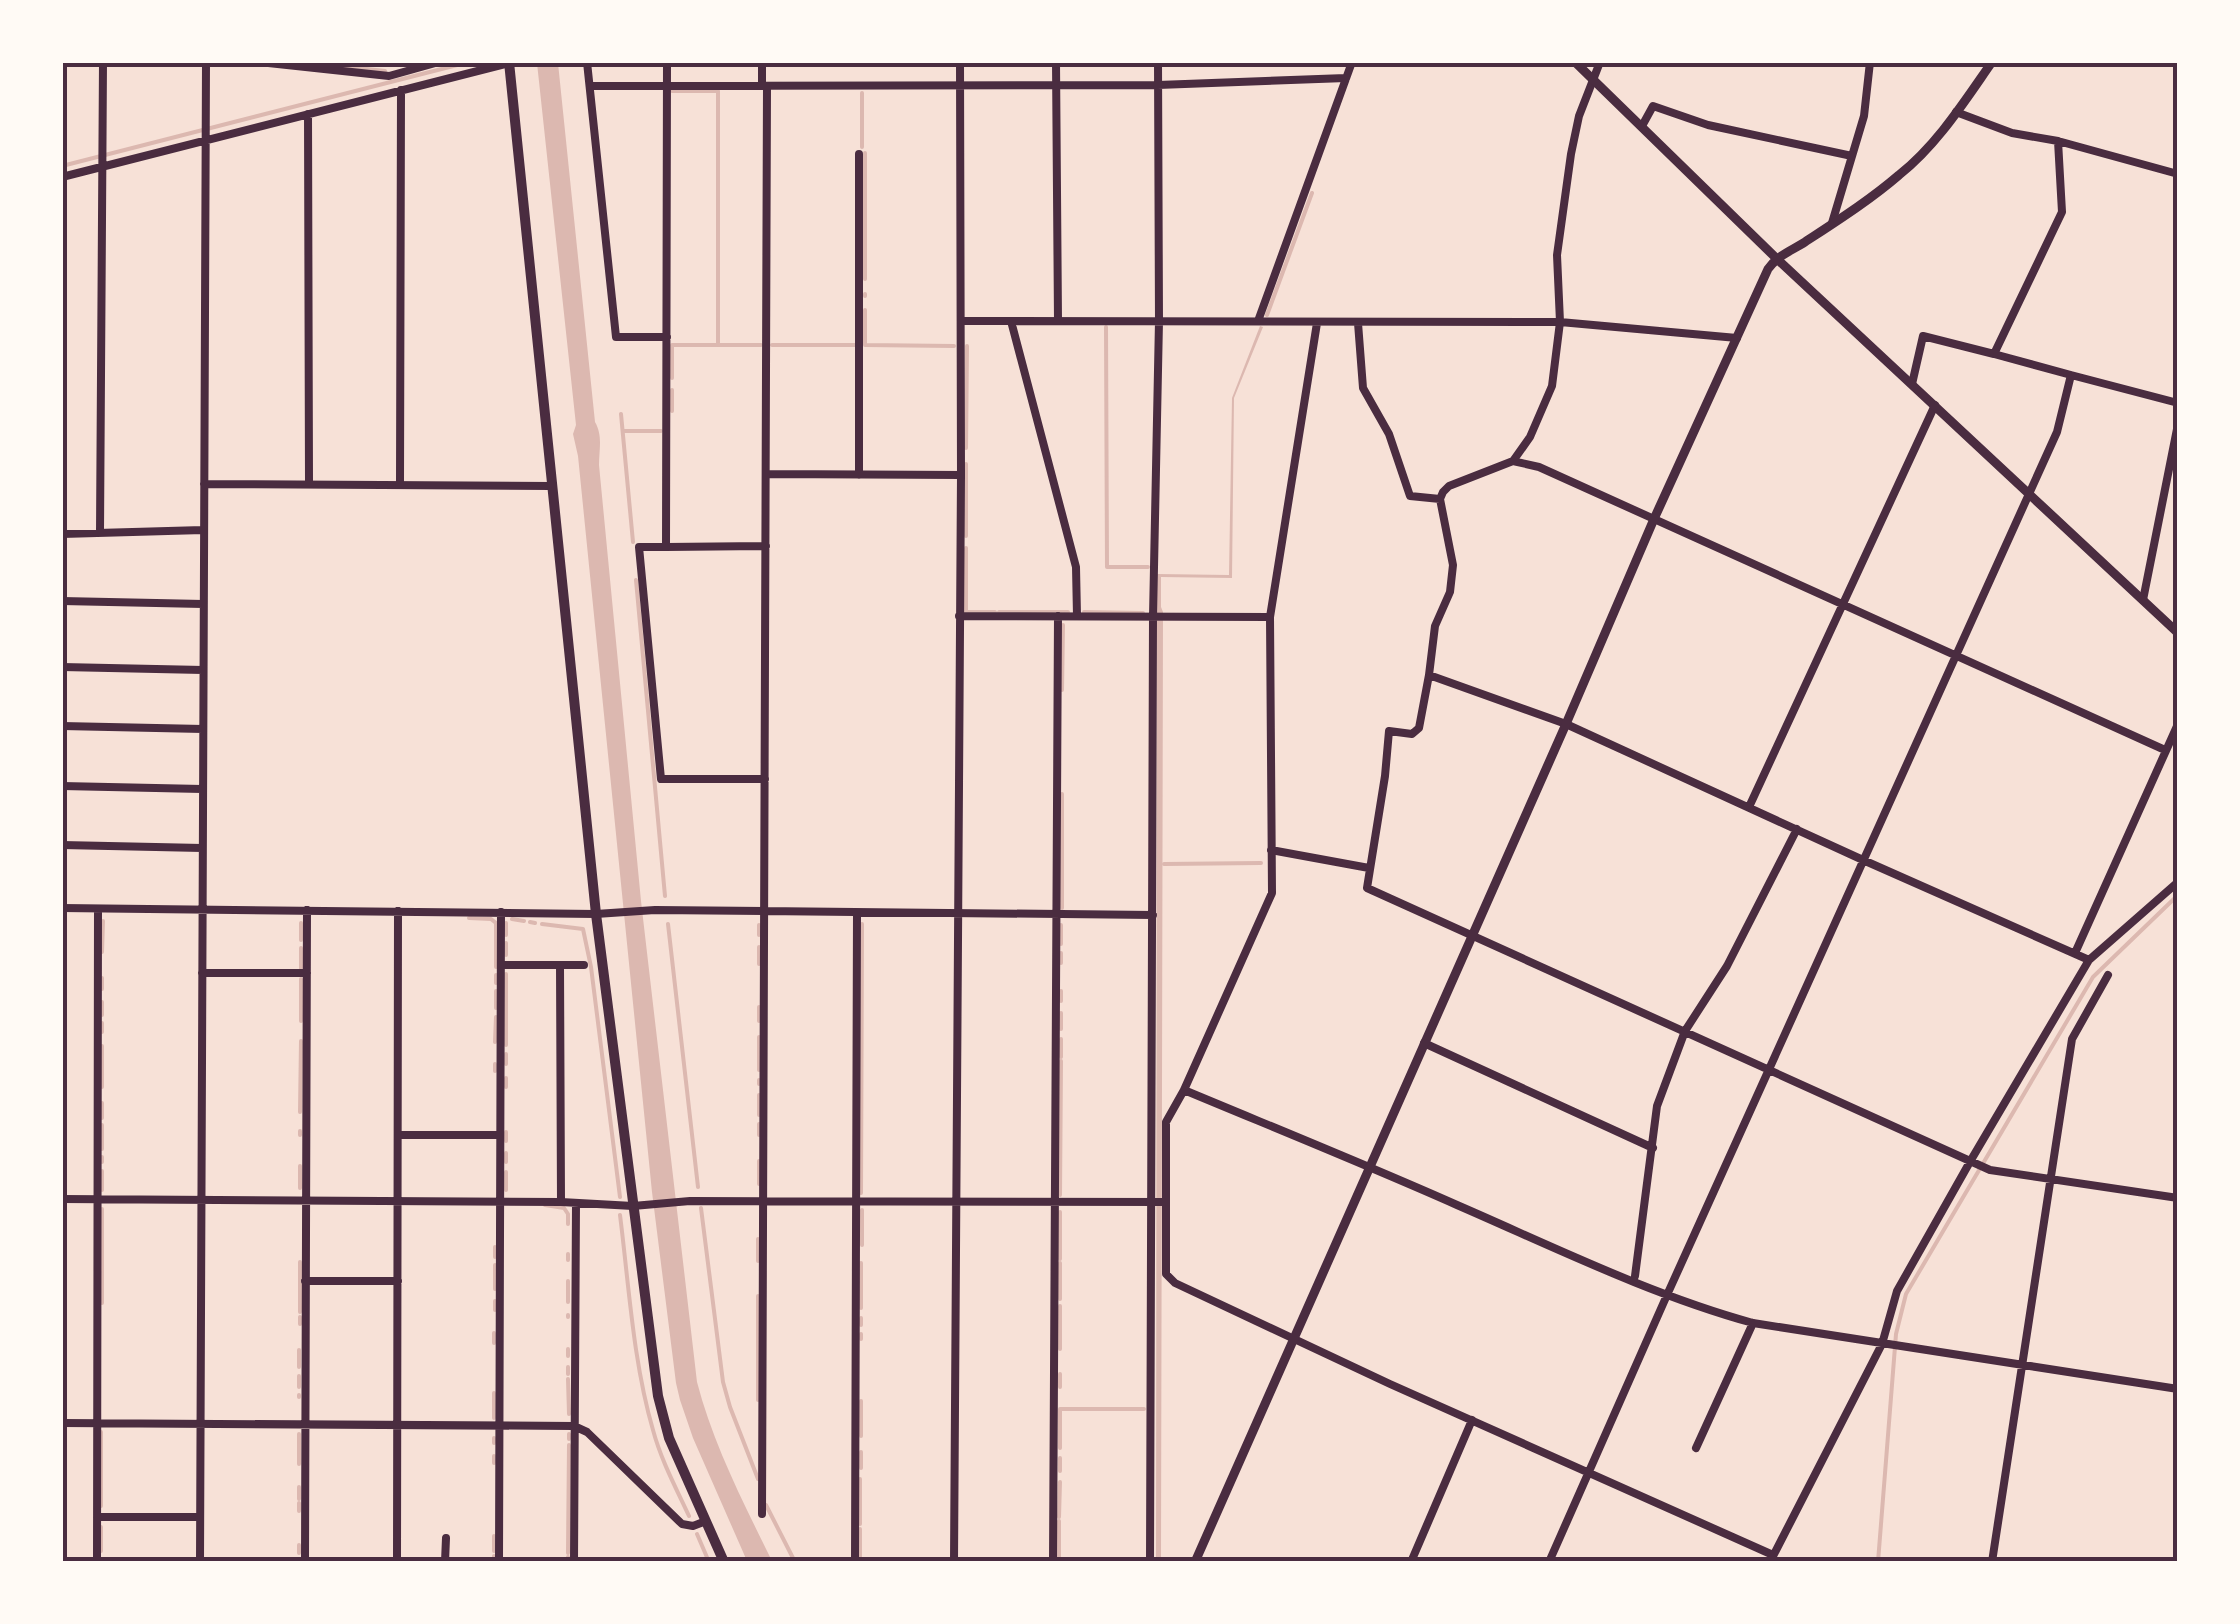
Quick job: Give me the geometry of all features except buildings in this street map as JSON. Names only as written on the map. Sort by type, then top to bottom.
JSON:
[{"type":"main road","points":[[509,63],[596,914],[639,1206],[658,1396],[669,1438],[724,1562]]},
{"type":"street","points":[[100,533],[103,62]]},
{"type":"street","points":[[200,1562],[206,62]]},
{"type":"street","points":[[259,62],[389,76],[439,62]]},
{"type":"street","points":[[587,62],[616,337],[667,337]]},
{"type":"street","points":[[666,546],[667,62]]},
{"type":"street","points":[[762,62],[767,474],[762,1514]]},
{"type":"street","points":[[954,1562],[960,62]]},
{"type":"street","points":[[1056,62],[1058,321]]},
{"type":"street","points":[[1150,1562],[1159,1202],[1153,915],[1158,617],[1158,62]]},
{"type":"street","points":[[1258,321],[1352,62]]},
{"type":"street","points":[[1575,62],[1776,258],[2178,633]]},
{"type":"street","points":[[1513,462],[1530,436],[1552,386],[1560,322],[1557,255],[1571,154],[1579,116],[1600,62]]},
{"type":"street","points":[[1832,224],[1864,116],[1870,62]]},
{"type":"street","points":[[1196,1562],[1654,519],[1768,269],[1776,258],[1801,245],[1902,174],[1937,138],[1992,62]]},
{"type":"street","points":[[62,176],[101,160],[206,133],[308,114],[509,63]]},
{"type":"street","points":[[590,86],[1158,85],[1346,78]]},
{"type":"street","points":[[400,484],[401,90]]},
{"type":"street","points":[[1642,126],[1652,106],[1708,126],[1852,156]]},
{"type":"street","points":[[1956,112],[2012,133],[2058,141],[2178,174]]},
{"type":"street","points":[[308,114],[310,484]]},
{"type":"street","points":[[1994,354],[2062,212],[2058,141]]},
{"type":"street","points":[[859,154],[859,474]]},
{"type":"street","points":[[961,321],[1560,322],[1738,338]]},
{"type":"street","points":[[1011,321],[1076,567],[1076,616]]},
{"type":"street","points":[[1317,323],[1270,617],[1272,893],[1166,1122],[1159,1202],[1166,1274],[1175,1284],[1771,1559],[1883,1344],[1897,1292],[2090,960],[2178,882]]},
{"type":"street","points":[[1358,323],[1362,388],[1389,434],[1410,496],[1440,498]]},
{"type":"street","points":[[1912,384],[1924,336],[2178,403]]},
{"type":"street","points":[[1549,1562],[2057,432],[2071,375]]},
{"type":"street","points":[[1748,806],[1935,405]]},
{"type":"street","points":[[2143,600],[2174,465],[2178,424]]},
{"type":"street","points":[[2165,750],[1539,467],[1513,462],[1449,486],[1440,498],[1453,565],[1450,592],[1435,626],[1419,728],[1412,734],[1389,730],[1367,888],[1990,1170],[2178,1198]]},
{"type":"street","points":[[767,474],[961,476]]},
{"type":"street","points":[[204,484],[551,486]]},
{"type":"street","points":[[62,534],[204,530]]},
{"type":"street","points":[[765,780],[661,779],[639,547],[766,546]]},
{"type":"street","points":[[62,601],[203,604]]},
{"type":"street","points":[[958,616],[1270,617]]},
{"type":"street","points":[[1053,1562],[1058,616]]},
{"type":"street","points":[[62,666],[203,670]]},
{"type":"street","points":[[1429,675],[1566,724],[2090,960]]},
{"type":"street","points":[[2075,953],[2178,724]]},
{"type":"street","points":[[62,726],[202,729]]},
{"type":"street","points":[[62,786],[202,788]]},
{"type":"street","points":[[1634,1276],[1657,1106],[1685,1031],[1727,966],[1797,829]]},
{"type":"street","points":[[62,846],[202,848]]},
{"type":"street","points":[[1271,850],[1369,868]]},
{"type":"street","points":[[62,908],[1153,915]]},
{"type":"street","points":[[97,1562],[98,909]]},
{"type":"street","points":[[305,1562],[307,910]]},
{"type":"street","points":[[397,1562],[398,911]]},
{"type":"street","points":[[499,1562],[500,912]]},
{"type":"street","points":[[856,1562],[857,913]]},
{"type":"street","points":[[501,965],[584,965]]},
{"type":"street","points":[[560,965],[561,1202]]},
{"type":"street","points":[[202,973],[307,973]]},
{"type":"street","points":[[1992,1562],[2072,1039],[2108,975]]},
{"type":"street","points":[[1424,1043],[1652,1148]]},
{"type":"street","points":[[1184,1090],[1708,1311],[1753,1323],[1911,1350],[2178,1389]]},
{"type":"street","points":[[398,1135],[500,1135]]},
{"type":"street","points":[[62,1199],[500,1201],[639,1206],[684,1201],[1159,1202]]},
{"type":"street","points":[[574,1562],[576,1204]]},
{"type":"street","points":[[305,1281],[398,1281]]},
{"type":"street","points":[[1696,1448],[1753,1323]]},
{"type":"street","points":[[1411,1562],[1472,1420]]},
{"type":"street","points":[[62,1424],[574,1426],[587,1432],[682,1524],[693,1526],[706,1521]]},
{"type":"street","points":[[97,1517],[200,1517]]},
{"type":"street","points":[[445,1562],[446,1538]]},
{"type":"shaded area","points":[[537,63],[558,63],[595,422],[600,438],[599,465],[641,901],[697,1382],[720,1451],[772,1561],[747,1561],[693,1438],[676,1383],[652,1192]]},
{"type":"shaded area","points":[[1260,326],[1263,327],[1234,398],[1232,578],[1161,577],[1161,1561],[1156,1562],[1157,574],[1229,575],[1232,398]]},
{"type":"waterway","points":[[303,62],[385,71]]},
{"type":"waterway","points":[[62,166],[469,62]]},
{"type":"waterway","points":[[672,91],[718,91],[718,345],[761,345]]},
{"type":"waterway","points":[[862,93],[862,147]]},
{"type":"waterway","points":[[865,153],[865,279]]},
{"type":"waterway","points":[[1267,315],[1312,193]]},
{"type":"waterway","points":[[865,310],[865,345],[954,346]]},
{"type":"waterway","points":[[1106,327],[1107,567],[1148,567]]},
{"type":"waterway","points":[[672,378],[672,345],[718,345]]},
{"type":"waterway","points":[[772,345],[855,345]]},
{"type":"waterway","points":[[966,448],[967,346]]},
{"type":"waterway","points":[[672,390],[672,411]]},
{"type":"waterway","points":[[621,414],[633,542]]},
{"type":"waterway","points":[[623,431],[661,431]]},
{"type":"waterway","points":[[966,464],[966,536]]},
{"type":"waterway","points":[[966,548],[966,612],[995,612]]},
{"type":"waterway","points":[[636,580],[665,896]]},
{"type":"waterway","points":[[999,612],[1068,612]]},
{"type":"waterway","points":[[1084,612],[1143,613]]},
{"type":"waterway","points":[[1062,690],[1063,625]]},
{"type":"waterway","points":[[1062,794],[1062,908]]},
{"type":"waterway","points":[[1164,864],[1261,863]]},
{"type":"waterway","points":[[1878,1562],[1896,1334],[1906,1294],[2093,977],[2178,895]]},
{"type":"waterway","points":[[469,918],[491,919],[496,923]]},
{"type":"waterway","points":[[512,919],[524,921]]},
{"type":"waterway","points":[[102,952],[103,921]]},
{"type":"waterway","points":[[530,922],[535,923]]},
{"type":"waterway","points":[[301,923],[301,940]]},
{"type":"waterway","points":[[496,923],[496,967]]},
{"type":"waterway","points":[[506,923],[506,935]]},
{"type":"waterway","points":[[542,924],[583,929],[620,1197]]},
{"type":"waterway","points":[[668,924],[698,1187]]},
{"type":"waterway","points":[[861,1193],[862,924]]},
{"type":"waterway","points":[[759,925],[759,935]]},
{"type":"waterway","points":[[1061,925],[1061,944]]},
{"type":"waterway","points":[[506,943],[506,955]]},
{"type":"waterway","points":[[759,947],[759,964]]},
{"type":"waterway","points":[[301,948],[301,969]]},
{"type":"waterway","points":[[1061,953],[1061,963]]},
{"type":"waterway","points":[[506,974],[506,1045]]},
{"type":"waterway","points":[[496,975],[496,983]]},
{"type":"waterway","points":[[102,978],[102,989]]},
{"type":"waterway","points":[[301,979],[301,1021]]},
{"type":"waterway","points":[[496,991],[496,1008]]},
{"type":"waterway","points":[[1061,991],[1061,1001]]},
{"type":"waterway","points":[[102,1002],[102,1015]]},
{"type":"waterway","points":[[759,1007],[759,1021]]},
{"type":"waterway","points":[[1061,1013],[1061,1029]]},
{"type":"waterway","points":[[495,1042],[496,1017]]},
{"type":"waterway","points":[[102,1023],[102,1032]]},
{"type":"waterway","points":[[759,1037],[759,1070]]},
{"type":"waterway","points":[[1061,1039],[1061,1057]]},
{"type":"waterway","points":[[300,1112],[301,1041]]},
{"type":"waterway","points":[[102,1046],[102,1087]]},
{"type":"waterway","points":[[506,1054],[506,1064]]},
{"type":"waterway","points":[[1060,1195],[1061,1061]]},
{"type":"waterway","points":[[495,1064],[495,1071]]},
{"type":"waterway","points":[[506,1078],[506,1087]]},
{"type":"waterway","points":[[759,1095],[759,1115]]},
{"type":"waterway","points":[[102,1103],[102,1118]]},
{"type":"waterway","points":[[759,1124],[759,1135]]},
{"type":"waterway","points":[[102,1125],[102,1149]]},
{"type":"waterway","points":[[506,1132],[506,1141]]},
{"type":"waterway","points":[[506,1153],[506,1162]]},
{"type":"waterway","points":[[102,1157],[102,1162]]},
{"type":"waterway","points":[[759,1161],[759,1184]]},
{"type":"waterway","points":[[300,1166],[300,1188]]},
{"type":"waterway","points":[[102,1171],[102,1190]]},
{"type":"waterway","points":[[506,1172],[506,1190]]},
{"type":"waterway","points":[[545,1205],[564,1208],[568,1224]]},
{"type":"waterway","points":[[701,1208],[723,1382],[758,1479]]},
{"type":"waterway","points":[[102,1209],[102,1303]]},
{"type":"waterway","points":[[862,1210],[862,1245]]},
{"type":"waterway","points":[[1060,1212],[1060,1259]]},
{"type":"waterway","points":[[620,1215],[646,1404],[660,1452],[689,1516]]},
{"type":"waterway","points":[[758,1239],[758,1261]]},
{"type":"waterway","points":[[495,1247],[495,1257]]},
{"type":"waterway","points":[[568,1254],[568,1260]]},
{"type":"waterway","points":[[300,1262],[300,1312]]},
{"type":"waterway","points":[[861,1263],[861,1308]]},
{"type":"waterway","points":[[1060,1263],[1060,1299]]},
{"type":"waterway","points":[[495,1265],[495,1289]]},
{"type":"waterway","points":[[568,1281],[568,1302]]},
{"type":"waterway","points":[[758,1296],[758,1400]]},
{"type":"waterway","points":[[495,1301],[495,1310]]},
{"type":"waterway","points":[[1060,1306],[1060,1349]]},
{"type":"waterway","points":[[300,1317],[300,1324]]},
{"type":"waterway","points":[[861,1318],[861,1325]]},
{"type":"waterway","points":[[494,1333],[494,1343]]},
{"type":"waterway","points":[[861,1334],[861,1339]]},
{"type":"waterway","points":[[568,1349],[568,1356]]},
{"type":"waterway","points":[[299,1350],[299,1367]]},
{"type":"waterway","points":[[568,1367],[568,1374]]},
{"type":"waterway","points":[[1060,1374],[1060,1387]]},
{"type":"waterway","points":[[299,1376],[299,1387]]},
{"type":"waterway","points":[[568,1379],[569,1414]]},
{"type":"waterway","points":[[494,1393],[494,1418]]},
{"type":"waterway","points":[[861,1401],[861,1436]]},
{"type":"waterway","points":[[1060,1448],[1060,1409],[1144,1409]]},
{"type":"waterway","points":[[101,1432],[101,1506]]},
{"type":"waterway","points":[[299,1434],[299,1464]]},
{"type":"waterway","points":[[569,1434],[569,1439]]},
{"type":"waterway","points":[[494,1438],[494,1443]]},
{"type":"waterway","points":[[568,1553],[569,1445]]},
{"type":"waterway","points":[[861,1452],[861,1468]]},
{"type":"waterway","points":[[494,1456],[494,1463]]},
{"type":"waterway","points":[[1060,1458],[1060,1471]]},
{"type":"waterway","points":[[860,1479],[860,1524]]},
{"type":"waterway","points":[[1059,1517],[1060,1482]]},
{"type":"waterway","points":[[299,1487],[299,1499]]},
{"type":"waterway","points":[[299,1503],[299,1511]]},
{"type":"waterway","points":[[766,1505],[795,1562]]},
{"type":"waterway","points":[[1059,1521],[1059,1562]]},
{"type":"waterway","points":[[101,1527],[101,1551]]},
{"type":"waterway","points":[[860,1529],[860,1562]]},
{"type":"waterway","points":[[697,1534],[709,1562]]},
{"type":"waterway","points":[[494,1536],[494,1551]]},
{"type":"waterway","points":[[299,1545],[299,1553]]},
{"type":"waterway","points":[[568,1557],[568,1562]]}]
